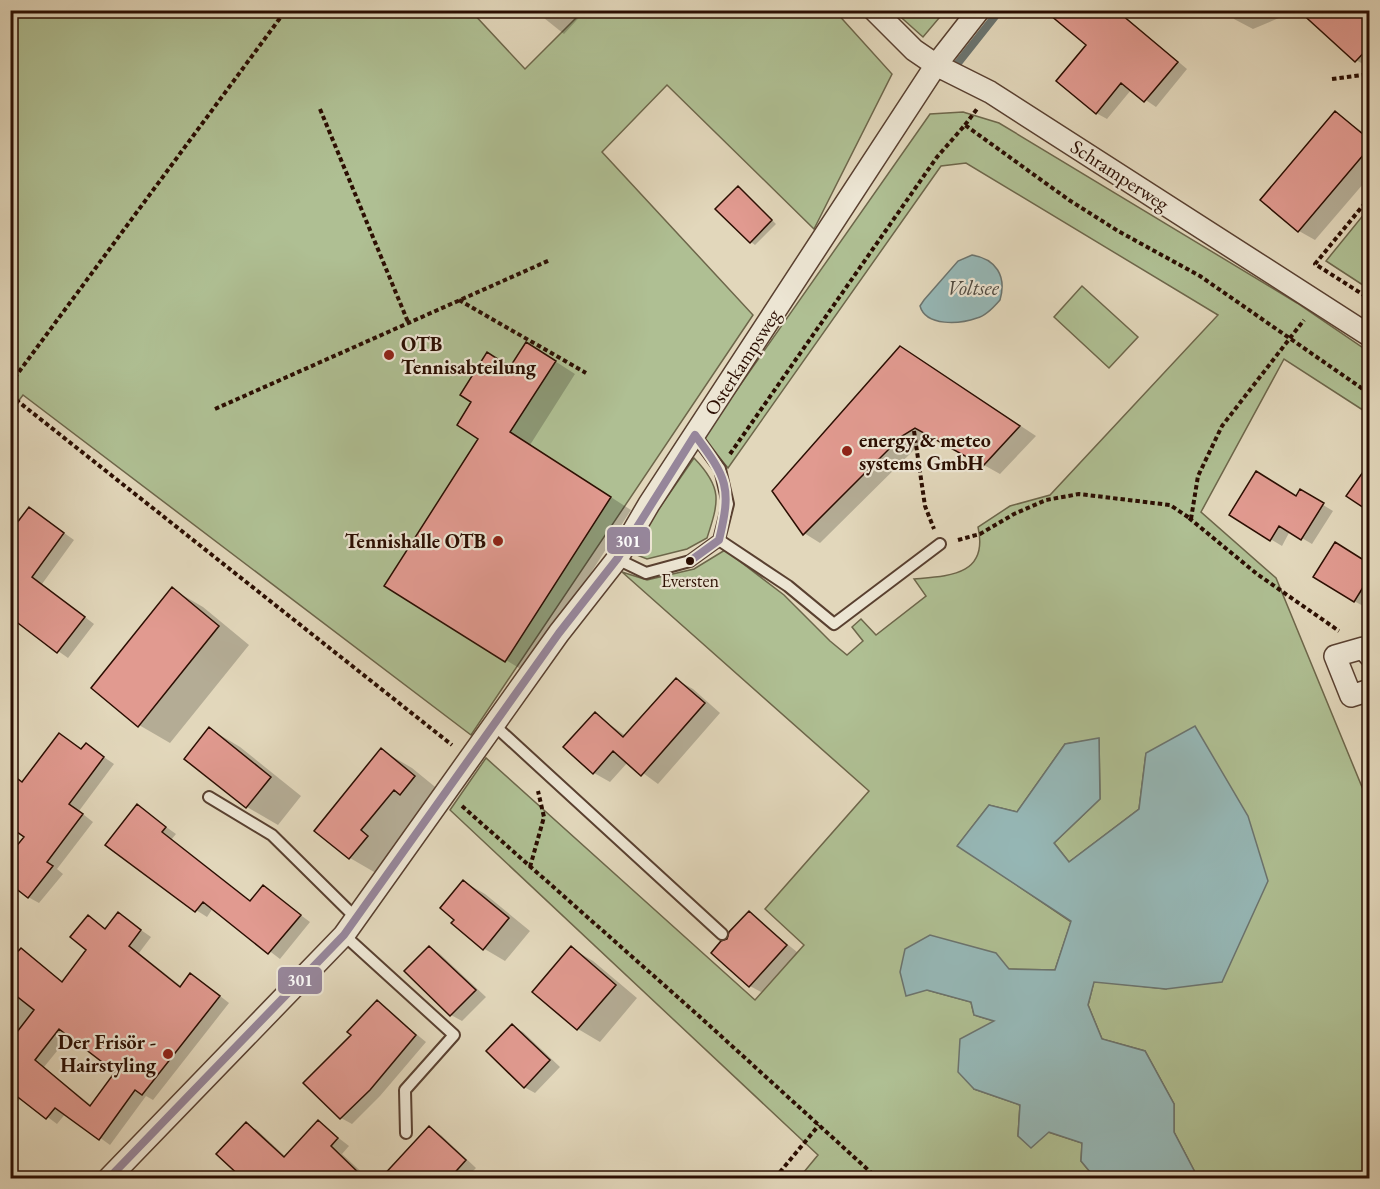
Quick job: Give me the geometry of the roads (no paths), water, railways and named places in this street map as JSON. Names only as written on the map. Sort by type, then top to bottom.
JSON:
[{"type":"street","name":"Schramperweg","points":[[874,10],[914,50],[936,65],[990,92],[1370,336]]},
{"type":"street","name":"Osterkampsweg","points":[[109,1179],[350,926],[560,633],[617,559],[649,504],[936,65],[979,10]]},
{"type":"street","points":[[1366,652],[1335,656],[1351,696],[1370,690]]},
{"type":"lane","points":[[617,559],[646,573],[690,561],[719,540],[728,504],[720,469],[695,435]]},
{"type":"lane","points":[[719,540],[788,586],[834,624],[940,544]]},
{"type":"lane","points":[[494,725],[722,934]]},
{"type":"lane","points":[[209,797],[272,835],[350,926],[454,1035],[405,1090],[406,1134]]},
{"type":"water","name":"Voltsee","points":[[972,255],[987,260],[998,270],[1002,283],[1000,300],[987,313],[970,320],[944,322],[929,318],[920,306],[924,300],[958,261]]},
{"type":"water","points":[[1195,726],[1248,816],[1268,881],[1222,982],[1166,989],[1094,982],[1088,1005],[1102,1039],[1145,1051],[1174,1104],[1174,1132],[1198,1178],[1095,1178],[1081,1161],[1082,1143],[1049,1132],[1031,1148],[1018,1136],[1020,1105],[974,1089],[958,1072],[960,1039],[994,1021],[974,1015],[971,1002],[927,990],[906,996],[900,972],[905,949],[930,935],[996,953],[1009,969],[1055,970],[1071,921],[957,846],[989,805],[1017,812],[1065,744],[1099,738],[1100,799],[1054,843],[1069,862],[1139,809],[1146,753]]},
{"type":"waterway","points":[[958,63],[1000,10]]},
{"type":"place","name":"OTB Tennisabteilung","points":[[389,355]]},
{"type":"place","name":"energy & meteo systems GmbH","points":[[847,451]]},
{"type":"place","name":"Tennishalle OTB","points":[[498,541]]},
{"type":"place","name":"Eversten","points":[[690,561]]},
{"type":"place","name":"Der Frisör - Hairstyling","points":[[168,1054]]}]
